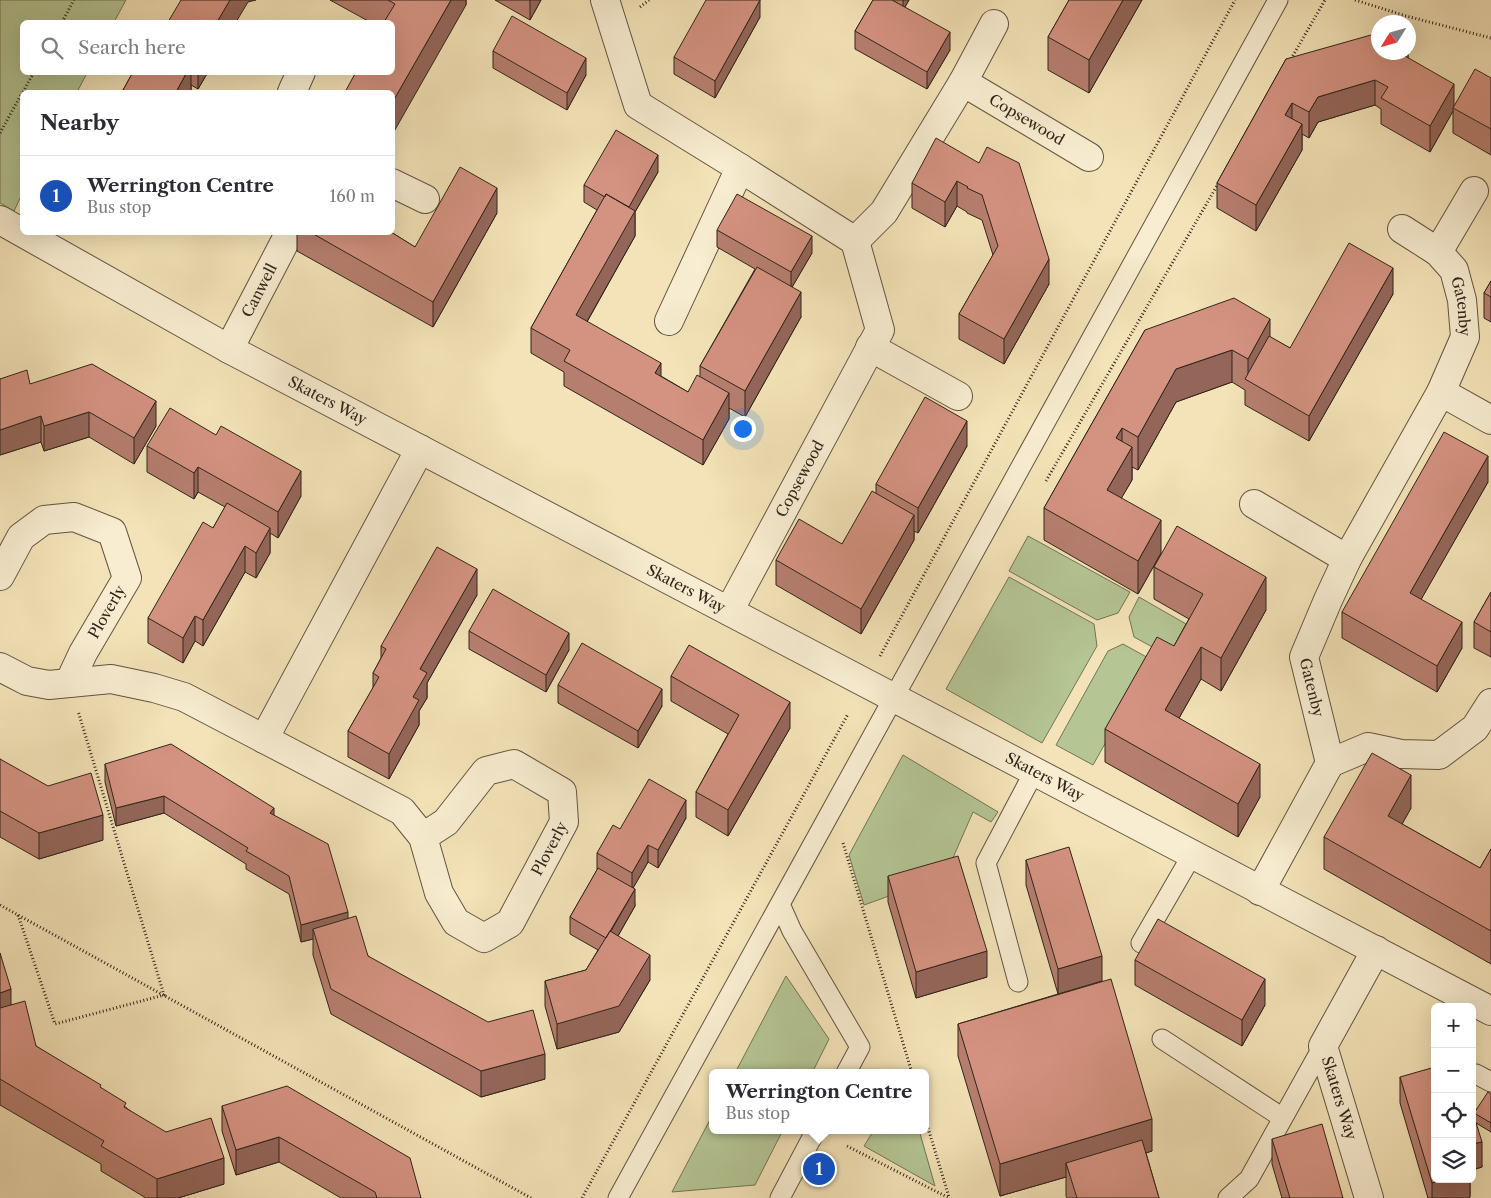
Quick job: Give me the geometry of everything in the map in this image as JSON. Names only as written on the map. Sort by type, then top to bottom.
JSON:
[{"type":"street","points":[[605,0],[638,105],[854,241],[884,212],[964,82],[994,24]]},
{"type":"street","points":[[293,90],[300,75]]},
{"type":"street","name":"Copsewood","points":[[964,82],[1089,157]]},
{"type":"street","points":[[669,321],[740,168]]},
{"type":"street","points":[[395,184],[425,199]]},
{"type":"street","points":[[1438,252],[1474,191]]},
{"type":"street","name":"Skaters Way","points":[[0,220],[20,231]]},
{"type":"street","name":"Gatenby","points":[[1330,763],[1304,656],[1347,559],[1441,392],[1465,337],[1462,300],[1454,270],[1438,252],[1402,229]]},
{"type":"street","name":"Skaters Way","points":[[27,235],[229,349],[1491,1012]]},
{"type":"street","name":"Canwell","points":[[229,349],[288,235]]},
{"type":"street","name":"Copsewood","points":[[729,611],[880,330],[854,241]]},
{"type":"street","points":[[870,347],[958,396]]},
{"type":"street","points":[[1441,392],[1491,420]]},
{"type":"street","points":[[264,739],[420,449]]},
{"type":"street","points":[[1254,504],[1347,559]]},
{"type":"street","name":"Ploverly","points":[[0,576],[21,537],[44,520],[74,517],[112,532],[127,578],[83,653],[69,683]]},
{"type":"street","name":"Ploverly","points":[[0,667],[26,681],[49,685],[111,679],[184,696],[402,811],[423,837],[439,893],[456,922],[484,938],[510,923],[564,822],[562,792],[514,764],[486,771],[446,822],[423,837]]},
{"type":"street","points":[[1260,891],[1330,763],[1368,746],[1401,754],[1439,755],[1475,728],[1491,704]]},
{"type":"street","name":"Skaters Way","points":[[1369,1198],[1323,1046],[1376,950]]},
{"type":"lane","points":[[618,1198],[1278,0]]},
{"type":"lane","points":[[1018,982],[986,864],[1034,772]]},
{"type":"lane","points":[[1142,943],[1192,856]]},
{"type":"lane","points":[[780,904],[792,931],[860,1047],[848,1069]]},
{"type":"lane","points":[[1162,1039],[1283,1118]]},
{"type":"lane","points":[[1228,1198],[1249,1179],[1323,1046]]},
{"type":"lane","points":[[780,1198],[814,1134]]},
{"type":"path","points":[[63,20],[74,0]]},
{"type":"path","points":[[877,661],[1235,0]]},
{"type":"path","points":[[1290,60],[1325,0]]},
{"type":"path","points":[[1355,0],[1406,16],[1491,38]]},
{"type":"path","points":[[25,90],[32,75]]},
{"type":"path","points":[[0,133],[20,98]]},
{"type":"path","points":[[1045,482],[1220,181]]},
{"type":"path","points":[[69,683],[164,995]]},
{"type":"path","points":[[582,1198],[848,714]]},
{"type":"path","points":[[842,840],[911,1069]]},
{"type":"path","points":[[0,904],[531,1198]]},
{"type":"path","points":[[18,915],[55,1024],[164,995]]},
{"type":"path","points":[[929,1131],[949,1198]]},
{"type":"path","points":[[847,1146],[949,1198]]},
{"type":"green space","points":[[0,0],[126,0],[115,20],[20,20],[20,75],[86,75],[78,90],[20,90],[20,198],[14,211],[0,203]]},
{"type":"green space","points":[[1028,536],[1130,592],[1118,613],[1097,620],[1009,571]]},
{"type":"green space","points":[[1009,577],[1094,624],[1097,646],[1042,743],[946,689]]},
{"type":"green space","points":[[1139,597],[1186,624],[1169,656],[1134,637],[1129,617]]},
{"type":"green space","points":[[1123,644],[1152,660],[1093,765],[1056,745],[1108,651]]},
{"type":"green space","points":[[903,755],[998,812],[991,822],[973,812],[945,876],[864,905],[849,855]]},
{"type":"green space","points":[[786,976],[829,1039],[814,1069],[737,1069]]},
{"type":"green space","points":[[709,1122],[709,1134],[781,1134],[755,1185],[672,1192]]},
{"type":"green space","points":[[872,1134],[920,1134],[935,1186],[864,1146]]},
{"type":"building","points":[[181,0],[230,0],[218,20],[169,20]]},
{"type":"building","points":[[388,0],[451,0],[395,98],[395,90],[346,90],[354,75],[395,75],[395,20],[385,20],[395,4]]},
{"type":"building","points":[[706,0],[760,0],[715,81],[674,57]]},
{"type":"building","points":[[873,0],[892,0],[950,32],[927,72],[855,31]]},
{"type":"building","points":[[1069,0],[1123,0],[1089,60],[1048,37]]},
{"type":"building","points":[[512,16],[586,58],[567,93],[493,51]]},
{"type":"building","points":[[1371,35],[1371,60],[1412,60],[1454,84],[1430,126],[1381,98],[1388,87],[1375,80],[1318,97],[1309,112],[1292,103],[1285,115],[1302,124],[1256,205],[1217,183],[1286,59]]},
{"type":"building","points":[[1475,69],[1491,78],[1491,129],[1453,108]]},
{"type":"building","points":[[131,75],[185,75],[177,90],[123,90]]},
{"type":"building","points":[[616,130],[658,155],[629,207],[606,194],[605,197],[584,185]]},
{"type":"building","points":[[936,138],[979,163],[987,147],[1019,163],[1049,259],[1004,339],[959,314],[998,246],[982,195],[957,181],[945,202],[912,183]]},
{"type":"building","points":[[460,167],[497,188],[433,302],[315,235],[395,234],[415,247]]},
{"type":"building","points":[[606,194],[635,211],[576,315],[661,363],[655,373],[688,392],[697,375],[729,393],[703,440],[564,361],[570,350],[531,328]]},
{"type":"building","points":[[737,194],[812,236],[791,272],[717,230]]},
{"type":"building","points":[[1349,243],[1393,268],[1309,416],[1245,379],[1269,336],[1290,348]]},
{"type":"building","points":[[757,267],[801,292],[745,391],[700,366]]},
{"type":"building","points":[[1491,281],[1491,297],[1484,293]]},
{"type":"building","points":[[1234,298],[1270,319],[1248,359],[1232,350],[1176,369],[1138,437],[1122,428],[1116,438],[1132,447],[1107,490],[1161,520],[1138,561],[1044,508],[1145,330]]},
{"type":"building","points":[[92,364],[156,401],[134,438],[89,412],[44,426],[41,416],[0,430],[0,379],[27,370],[30,384]]},
{"type":"building","points":[[925,397],[967,421],[918,508],[876,484]]},
{"type":"building","points":[[170,408],[216,435],[221,426],[301,471],[278,512],[198,467],[194,473],[147,446]]},
{"type":"building","points":[[1444,432],[1488,456],[1410,593],[1462,622],[1437,666],[1342,612]]},
{"type":"building","points":[[872,491],[914,515],[861,609],[776,560],[799,519],[842,544]]},
{"type":"building","points":[[227,503],[270,528],[256,553],[245,546],[203,620],[195,616],[183,638],[148,618],[203,522],[213,528]]},
{"type":"building","points":[[1177,526],[1266,577],[1221,658],[1201,647],[1165,710],[1260,764],[1238,804],[1105,729],[1157,637],[1174,646],[1203,594],[1154,567]]},
{"type":"building","points":[[437,547],[477,569],[420,669],[427,673],[413,697],[419,700],[389,754],[348,731],[379,677],[373,673],[386,649],[381,646]]},
{"type":"building","points":[[493,589],[569,633],[546,675],[469,631]]},
{"type":"building","points":[[1491,592],[1491,632],[1474,622]]},
{"type":"building","points":[[582,643],[662,689],[638,731],[558,685]]},
{"type":"building","points":[[689,645],[790,702],[728,810],[696,792],[739,715],[671,676]]},
{"type":"building","points":[[171,744],[274,808],[270,813],[328,844],[348,912],[301,925],[289,876],[246,851],[248,848],[164,796],[116,808],[105,764]]},
{"type":"building","points":[[1372,753],[1411,775],[1388,816],[1480,868],[1491,849],[1491,931],[1324,837]]},
{"type":"building","points":[[0,759],[48,786],[91,773],[103,815],[39,833],[0,811]]},
{"type":"building","points":[[649,779],[686,800],[658,850],[648,845],[632,873],[597,853],[613,825],[620,829]]},
{"type":"building","points":[[1069,847],[1102,956],[1058,969],[1026,860]]},
{"type":"building","points":[[958,856],[987,951],[916,972],[888,876]]},
{"type":"building","points":[[598,868],[635,889],[606,938],[570,917]]},
{"type":"building","points":[[356,916],[368,956],[488,1022],[533,1010],[545,1054],[481,1071],[331,989],[313,929]]},
{"type":"building","points":[[1158,919],[1265,979],[1242,1020],[1135,960]]},
{"type":"building","points":[[610,931],[650,955],[619,1006],[557,1024],[545,981],[586,970]]},
{"type":"building","points":[[0,953],[11,989],[0,993]]},
{"type":"building","points":[[1111,979],[1152,1119],[1000,1164],[958,1024]]},
{"type":"building","points":[[25,1001],[36,1046],[101,1085],[100,1087],[126,1103],[124,1107],[166,1132],[211,1118],[224,1158],[157,1179],[101,1146],[104,1141],[0,1079],[0,1008]]},
{"type":"building","points":[[1431,1068],[1431,1180],[1400,1077]]},
{"type":"building","points":[[287,1086],[410,1158],[421,1198],[377,1198],[375,1192],[279,1137],[236,1150],[222,1106]]},
{"type":"building","points":[[1488,1092],[1491,1094],[1491,1123],[1476,1114],[1476,1110]]},
{"type":"building","points":[[1476,1123],[1482,1142],[1476,1143]]},
{"type":"building","points":[[1322,1124],[1343,1198],[1290,1198],[1272,1139]]},
{"type":"building","points":[[1142,1140],[1159,1198],[1077,1198],[1066,1163]]},
{"type":"place","name":"Werrington Centre","points":[[819,1169]]}]
